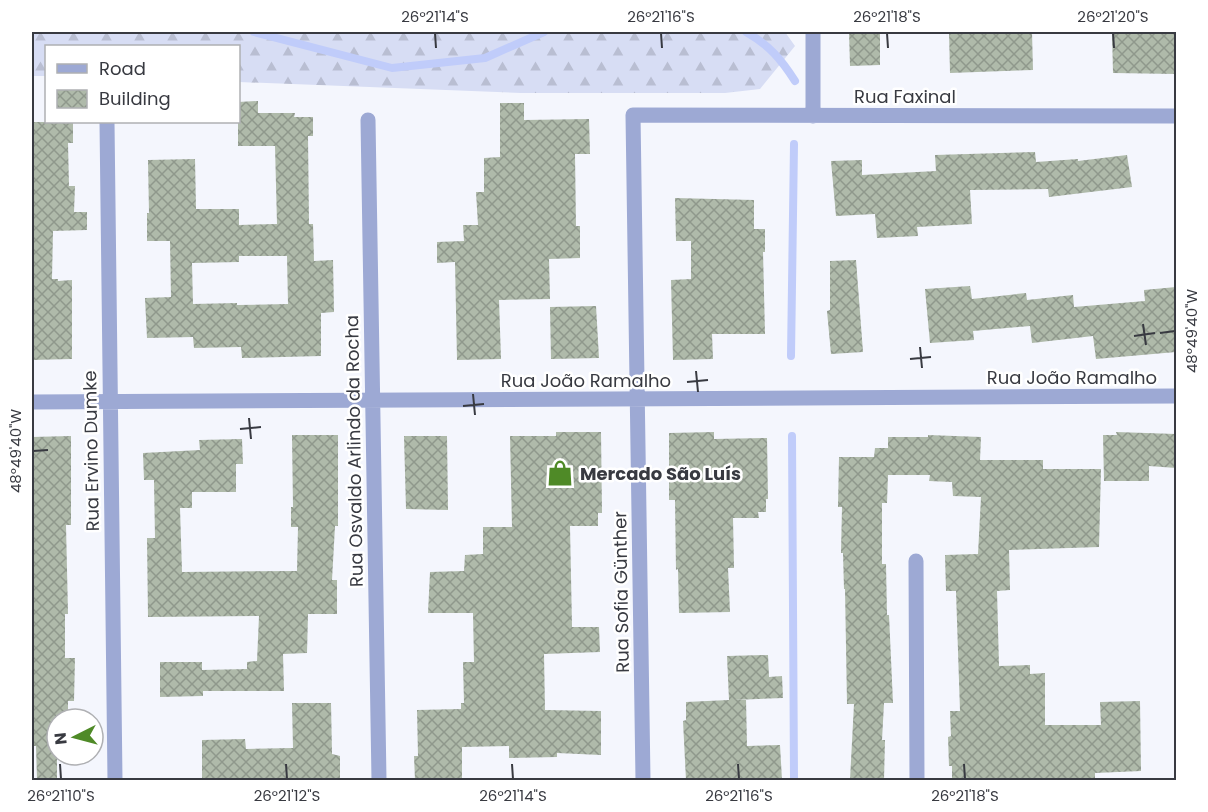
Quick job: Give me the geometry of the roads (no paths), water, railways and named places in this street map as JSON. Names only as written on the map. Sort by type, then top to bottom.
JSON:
[{"type":"street","points":[[813,32],[813,116]]},
{"type":"street","name":"Rua Faxinal","points":[[633,115],[1176,116]]},
{"type":"street","name":"Rua Sofia Günther","points":[[633,115],[643,780]]},
{"type":"street","name":"Rua Osvaldo Arlindo da Rocha","points":[[368,120],[379,780]]},
{"type":"street","name":"Rua Ervino Dumke","points":[[107,123],[115,780]]},
{"type":"street","name":"Rua João Ramalho","points":[[32,402],[1176,396]]},
{"type":"street","points":[[916,561],[916,780]]},
{"type":"waterway","points":[[254,32],[392,68],[485,58],[544,32]]},
{"type":"waterway","points":[[746,32],[774,53],[795,81]]},
{"type":"waterway","points":[[791,356],[794,144]]},
{"type":"waterway","points":[[792,436],[794,780]]},
{"type":"place","name":"Mercado São Luís","points":[[560,473]]}]
